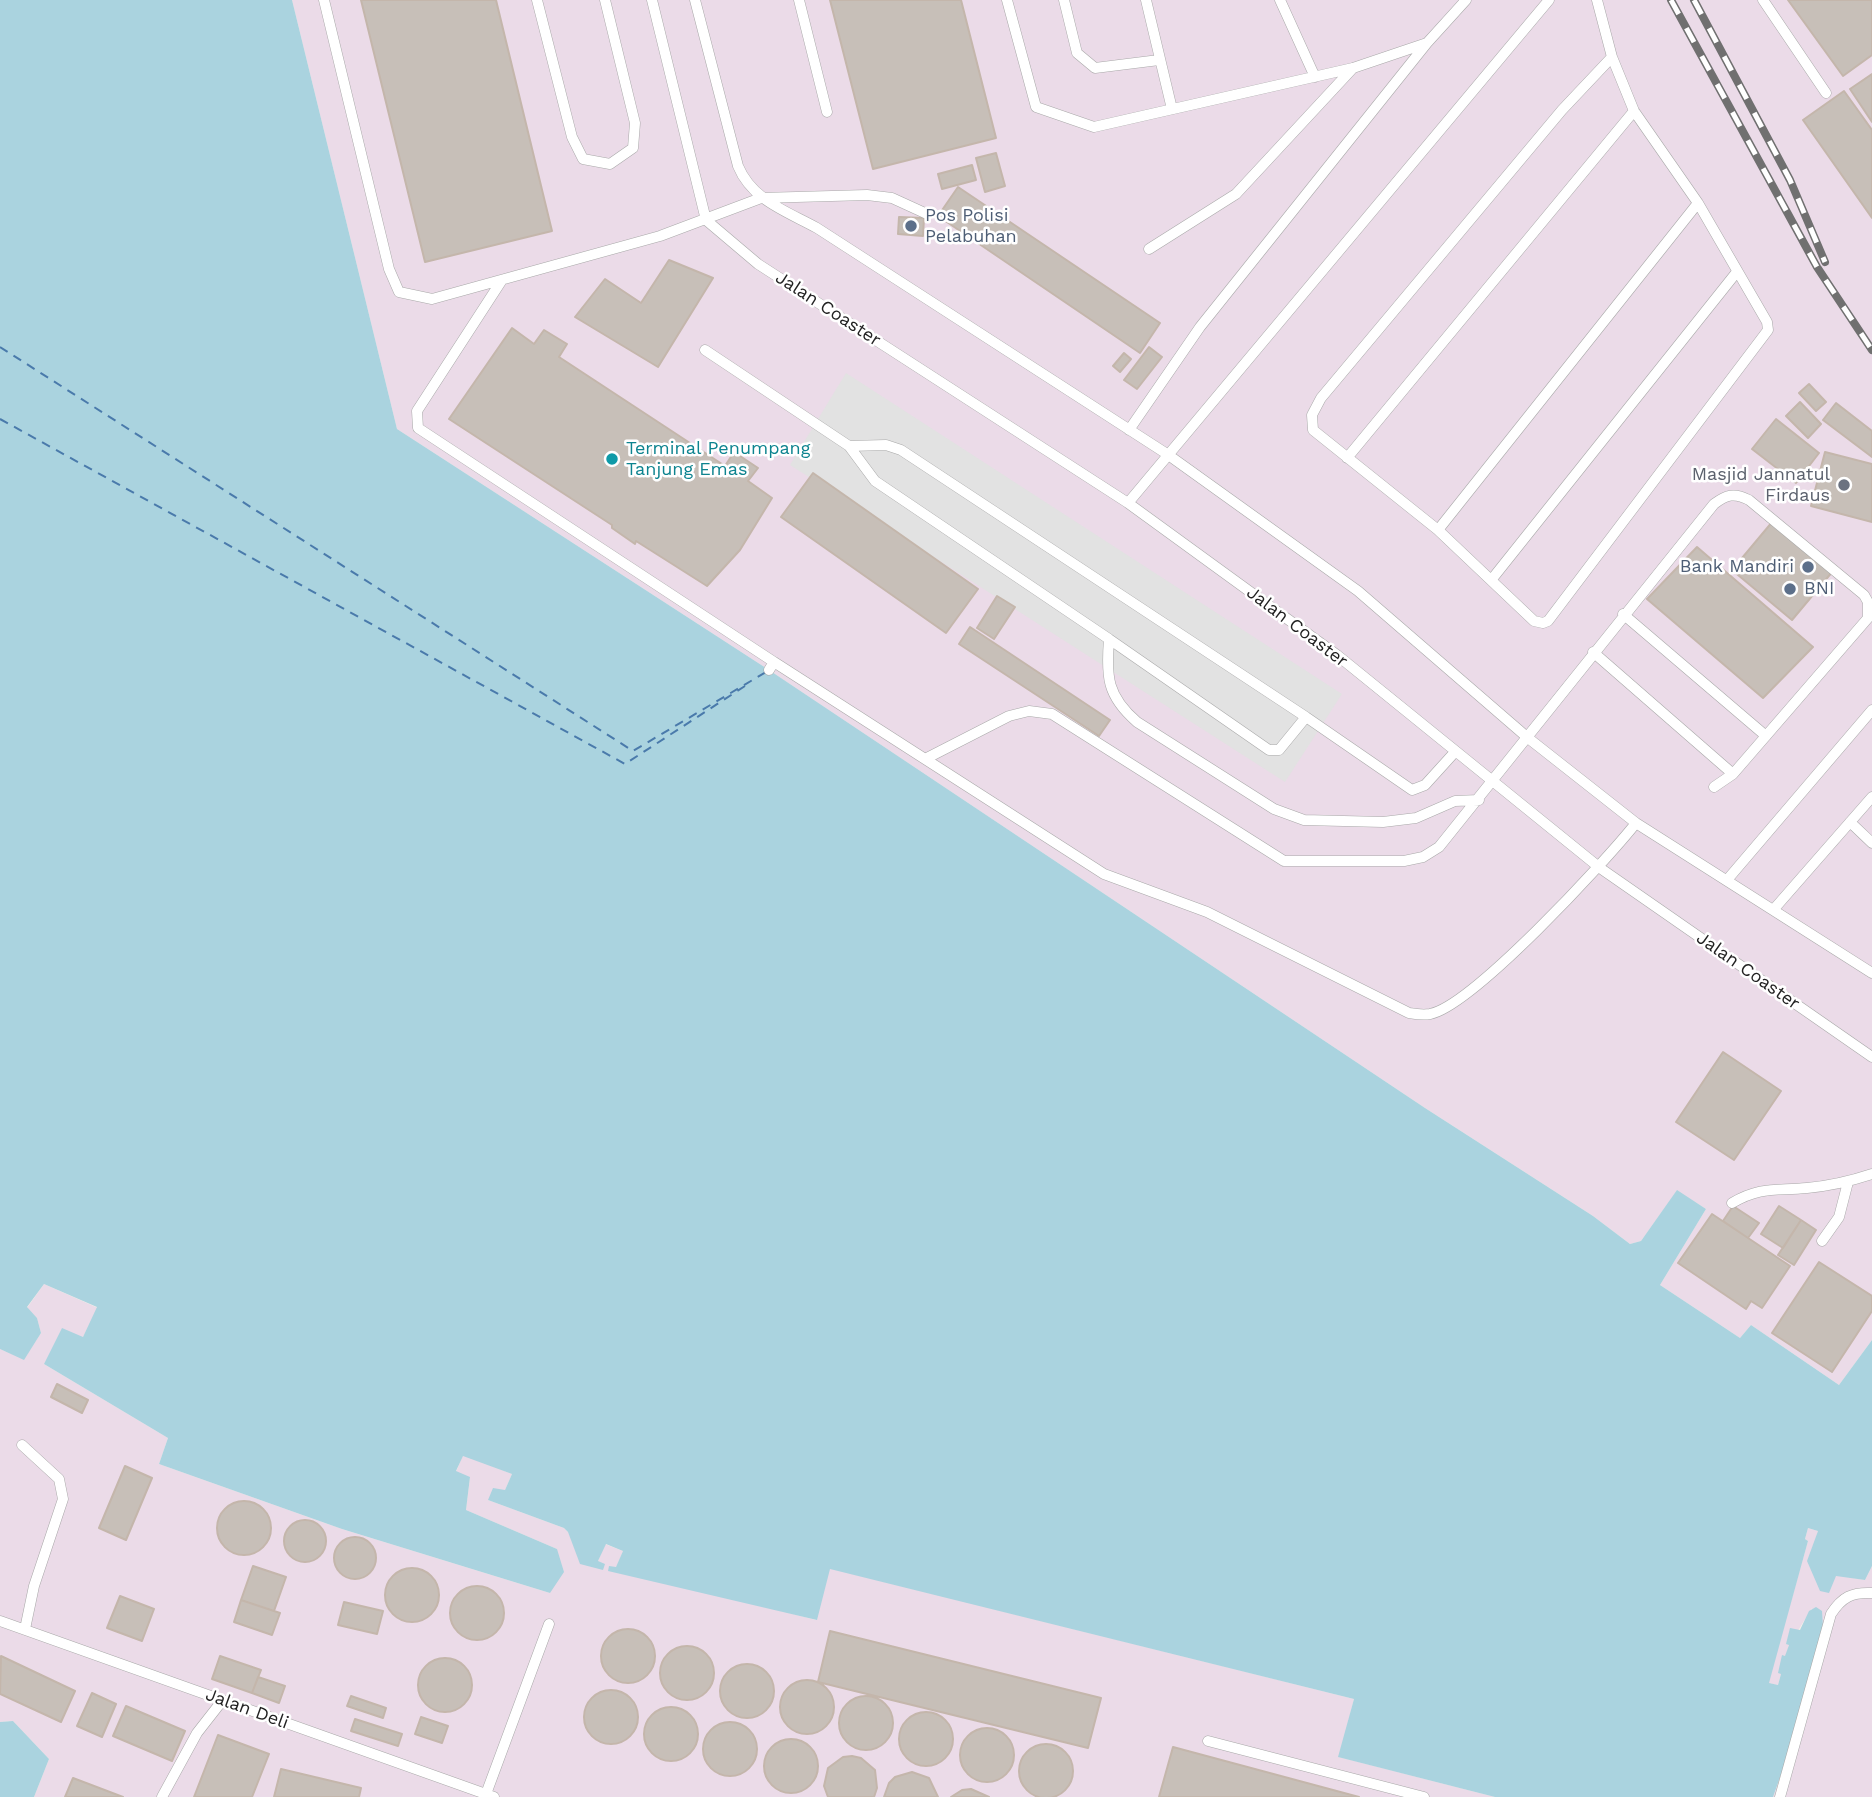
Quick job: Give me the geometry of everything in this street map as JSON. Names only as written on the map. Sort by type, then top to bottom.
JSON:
[{"type":"lane","points":[[324,0],[389,269],[399,292],[432,299],[660,236],[761,198],[867,195],[892,198],[927,214]]},
{"type":"lane","points":[[537,0],[572,136],[583,159],[610,164],[633,148],[635,122],[605,0]]},
{"type":"lane","points":[[652,0],[706,219]]},
{"type":"lane","points":[[695,0],[738,166],[745,184],[761,198],[817,228],[1167,454],[1358,591],[1528,738],[1636,823],[1872,973]]},
{"type":"lane","points":[[799,0],[827,112]]},
{"type":"lane","points":[[1007,0],[1036,107],[1094,127],[1353,68],[1427,43]]},
{"type":"lane","points":[[1063,0],[1077,53],[1095,68],[1159,60]]},
{"type":"lane","points":[[1146,0],[1172,108]]},
{"type":"lane","points":[[1280,0],[1315,77]]},
{"type":"lane","points":[[1129,430],[1200,327],[1427,43],[1466,0]]},
{"type":"lane","points":[[1128,503],[1549,0]]},
{"type":"lane","points":[[1597,0],[1612,57],[1634,111],[1698,203],[1736,273],[1767,322],[1768,330],[1548,621],[1543,623],[1534,621],[1438,530],[1313,430],[1312,415],[1321,398],[1562,110],[1612,57]]},
{"type":"lane","points":[[1763,0],[1826,93]]},
{"type":"lane","points":[[1149,249],[1236,194],[1353,68]]},
{"type":"lane","points":[[1347,458],[1634,111]]},
{"type":"lane","points":[[1438,530],[1698,203]]},
{"type":"lane","name":"Jalan Coaster","points":[[706,219],[758,264],[1128,503],[1337,655],[1492,784],[1600,868],[1872,1057]]},
{"type":"lane","points":[[1492,579],[1736,273]]},
{"type":"lane","points":[[502,280],[417,411],[418,428],[771,666],[925,759],[1104,874],[1207,912],[1409,1013],[1432,1014],[1456,1000],[1510,957],[1600,868],[1636,823]]},
{"type":"lane","points":[[705,350],[849,446],[875,481],[1269,751],[1279,750],[1306,717]]},
{"type":"lane","points":[[849,446],[886,444],[901,450],[1412,790],[1425,785],[1454,753]]},
{"type":"lane","points":[[925,759],[1009,716],[1029,711],[1052,714],[1270,855],[1284,861],[1404,861],[1423,857],[1439,847],[1479,800],[1623,614],[1714,504],[1730,495],[1748,500],[1864,595],[1868,603],[1868,618],[1733,774],[1714,787]]},
{"type":"lane","points":[[1623,614],[1766,736]]},
{"type":"lane","points":[[1109,639],[1108,676],[1120,707],[1137,722],[1274,809],[1304,820],[1383,822],[1416,818],[1455,801],[1479,800]]},
{"type":"lane","points":[[1593,652],[1733,774]]},
{"type":"lane","points":[[1727,880],[1872,710]]},
{"type":"lane","points":[[1774,909],[1872,797]]},
{"type":"lane","points":[[1850,822],[1872,843]]},
{"type":"lane","points":[[1732,1203],[1754,1191],[1848,1182],[1872,1174]]},
{"type":"lane","points":[[1822,1241],[1839,1217],[1848,1182]]},
{"type":"lane","points":[[22,1446],[59,1479],[63,1499],[34,1586],[25,1629]]},
{"type":"lane","points":[[1780,1797],[1831,1614],[1849,1595],[1872,1593]]},
{"type":"lane","name":"Jalan Deli","points":[[0,1621],[490,1796]]},
{"type":"lane","points":[[490,1796],[549,1624]]},
{"type":"lane","points":[[162,1797],[197,1733],[222,1701]]},
{"type":"lane","points":[[1208,1741],[1424,1797]]},
{"type":"shaded area","points":[[292,0],[1872,0],[1872,1340],[1839,1385],[1751,1325],[1740,1338],[1660,1285],[1706,1209],[1677,1191],[1641,1241],[1630,1244],[1593,1216],[1425,1108],[769,670],[397,429]]},
{"type":"shaded area","points":[[846,373],[1342,694],[1285,782],[790,465]]},
{"type":"shaded area","points":[[44,1284],[98,1308],[83,1337],[44,1364],[168,1438],[159,1464],[342,1529],[550,1593],[557,1549],[466,1510],[470,1478],[456,1472],[463,1455],[512,1474],[505,1490],[488,1500],[564,1528],[598,1561],[605,1544],[623,1551],[616,1568],[816,1620],[829,1568],[1354,1699],[1339,1757],[1495,1797],[34,1797],[49,1759],[13,1721],[0,1722],[0,1349],[24,1359],[41,1333],[37,1318],[27,1308]]},
{"type":"shaded area","points":[[1808,1528],[1818,1531],[1815,1542],[1836,1575],[1865,1580],[1872,1566],[1872,1797],[1773,1797],[1797,1730],[1812,1608],[1789,1645],[1778,1685],[1768,1683],[1808,1541],[1805,1539]]},
{"type":"water","points":[[0,0],[292,0],[397,429],[769,670],[1425,1108],[1593,1216],[1630,1244],[1641,1241],[1677,1190],[1706,1209],[1660,1285],[1740,1338],[1751,1325],[1839,1385],[1872,1340],[1872,1566],[1865,1580],[1836,1576],[1829,1593],[1820,1591],[1807,1561],[1818,1531],[1808,1528],[1805,1539],[1808,1541],[1769,1683],[1778,1685],[1782,1655],[1785,1656],[1789,1645],[1786,1644],[1790,1628],[1800,1630],[1809,1611],[1816,1607],[1822,1611],[1823,1627],[1797,1730],[1773,1797],[1495,1797],[1338,1757],[1354,1699],[830,1569],[817,1620],[608,1571],[609,1566],[616,1567],[623,1551],[606,1544],[598,1561],[605,1564],[603,1570],[580,1564],[564,1528],[488,1500],[493,1488],[505,1490],[512,1474],[463,1456],[456,1471],[470,1477],[466,1510],[557,1549],[564,1572],[550,1593],[342,1529],[159,1464],[168,1438],[44,1364],[62,1328],[83,1337],[97,1307],[44,1284],[27,1307],[37,1318],[41,1333],[24,1360],[0,1349]]},
{"type":"water","points":[[13,1721],[49,1759],[34,1797],[0,1797],[0,1722]]},
{"type":"building","points":[[361,0],[496,0],[552,231],[425,262]]},
{"type":"building","points":[[830,0],[961,0],[996,138],[873,169]]},
{"type":"building","points":[[1788,0],[1872,0],[1872,55],[1843,76]]},
{"type":"building","points":[[1872,74],[1872,122],[1850,89]]},
{"type":"building","points":[[1844,91],[1872,130],[1872,218],[1803,120]]},
{"type":"building","points":[[996,153],[1005,186],[985,192],[976,158]]},
{"type":"building","points":[[972,165],[976,180],[942,189],[938,174]]},
{"type":"building","points":[[958,187],[1160,323],[1140,353],[938,216]]},
{"type":"building","name":"Pos Polisi Pelabuhan","points":[[899,217],[924,218],[923,236],[898,234]]},
{"type":"building","points":[[669,260],[713,278],[658,367],[575,317],[605,279],[641,303]]},
{"type":"building","name":"Terminal Penumpang Tanjung Emas","points":[[512,328],[534,344],[544,330],[567,344],[559,357],[725,466],[734,452],[758,468],[748,481],[772,498],[740,550],[707,586],[636,541],[635,544],[612,528],[612,525],[449,419]]},
{"type":"building","points":[[1149,347],[1162,357],[1137,389],[1124,380]]},
{"type":"building","points":[[1124,353],[1131,359],[1120,372],[1113,366]]},
{"type":"building","points":[[1809,384],[1826,402],[1816,411],[1799,393]]},
{"type":"building","points":[[1800,402],[1821,424],[1808,438],[1786,416]]},
{"type":"building","points":[[1836,403],[1872,431],[1872,457],[1823,420]]},
{"type":"building","points":[[1776,419],[1819,453],[1796,483],[1752,449]]},
{"type":"building","name":"Masjid Jannatul Firdaus","points":[[1825,452],[1872,464],[1872,522],[1811,506]]},
{"type":"building","points":[[813,473],[978,589],[946,633],[781,517]]},
{"type":"building","points":[[1773,521],[1833,571],[1792,620],[1732,570]]},
{"type":"building","points":[[1697,547],[1813,647],[1763,698],[1647,599]]},
{"type":"building","points":[[997,596],[1015,607],[994,639],[977,628]]},
{"type":"building","points":[[970,627],[1110,720],[1099,736],[959,644]]},
{"type":"building","points":[[1723,1052],[1781,1091],[1734,1160],[1676,1122]]},
{"type":"building","points":[[1733,1206],[1759,1223],[1748,1238],[1723,1221]]},
{"type":"building","points":[[1779,1206],[1801,1220],[1783,1248],[1761,1234]]},
{"type":"building","points":[[1712,1214],[1790,1266],[1762,1308],[1751,1301],[1746,1309],[1678,1263]]},
{"type":"building","points":[[1801,1220],[1816,1230],[1794,1265],[1778,1255]]},
{"type":"building","points":[[1819,1262],[1872,1296],[1872,1311],[1832,1372],[1772,1333]]},
{"type":"building","points":[[57,1384],[88,1400],[82,1413],[51,1397]]},
{"type":"building","points":[[125,1466],[152,1478],[126,1540],[99,1528]]},
{"type":"building","points":[[244,1501],[263,1509],[271,1528],[263,1547],[244,1555],[225,1547],[217,1528],[225,1509]]},
{"type":"building","points":[[305,1520],[320,1526],[326,1541],[320,1556],[305,1562],[290,1556],[284,1541],[290,1526]]},
{"type":"building","points":[[355,1537],[370,1543],[376,1558],[370,1573],[355,1579],[340,1573],[334,1558],[340,1543]]},
{"type":"building","points":[[253,1566],[286,1577],[274,1611],[241,1600]]},
{"type":"building","points":[[412,1568],[431,1576],[439,1595],[431,1614],[412,1622],[393,1614],[385,1595],[393,1576]]},
{"type":"building","points":[[477,1586],[496,1594],[504,1613],[496,1632],[477,1640],[458,1632],[450,1613],[458,1594]]},
{"type":"building","points":[[120,1596],[154,1609],[142,1641],[107,1628]]},
{"type":"building","points":[[241,1600],[280,1613],[272,1635],[234,1622]]},
{"type":"building","points":[[344,1602],[383,1611],[377,1634],[338,1625]]},
{"type":"building","points":[[628,1629],[647,1637],[655,1656],[647,1675],[628,1683],[609,1675],[601,1656],[609,1637]]},
{"type":"building","points":[[830,1631],[1101,1698],[1088,1748],[818,1682]]},
{"type":"building","points":[[687,1646],[706,1654],[714,1673],[706,1692],[687,1700],[668,1692],[660,1673],[668,1654]]},
{"type":"building","points":[[1,1656],[75,1691],[61,1722],[0,1694]]},
{"type":"building","points":[[220,1656],[261,1670],[252,1693],[212,1679]]},
{"type":"building","points":[[445,1658],[464,1666],[472,1685],[464,1704],[445,1712],[426,1704],[418,1685],[426,1666]]},
{"type":"building","points":[[747,1664],[766,1672],[774,1691],[766,1710],[747,1718],[728,1710],[720,1691],[728,1672]]},
{"type":"building","points":[[258,1677],[285,1686],[279,1703],[252,1693]]},
{"type":"building","points":[[807,1680],[826,1688],[834,1707],[826,1726],[807,1734],[788,1726],[780,1707],[788,1688]]},
{"type":"building","points":[[611,1690],[630,1698],[638,1717],[630,1736],[611,1744],[592,1736],[584,1717],[592,1698]]},
{"type":"building","points":[[92,1693],[116,1704],[102,1737],[77,1726]]},
{"type":"building","points":[[351,1696],[386,1708],[383,1718],[347,1706]]},
{"type":"building","points":[[866,1696],[885,1704],[893,1723],[885,1742],[866,1750],[847,1742],[839,1723],[847,1704]]},
{"type":"building","points":[[126,1706],[185,1731],[172,1761],[113,1736]]},
{"type":"building","points":[[671,1707],[690,1715],[698,1734],[690,1753],[671,1761],[652,1753],[644,1734],[652,1715]]},
{"type":"building","points":[[926,1712],[945,1720],[953,1739],[945,1758],[926,1766],[907,1758],[899,1739],[907,1720]]},
{"type":"building","points":[[421,1717],[448,1726],[442,1743],[415,1734]]},
{"type":"building","points":[[355,1719],[402,1734],[398,1746],[351,1731]]},
{"type":"building","points":[[730,1722],[749,1730],[757,1749],[749,1768],[730,1776],[711,1768],[703,1749],[711,1730]]},
{"type":"building","points":[[987,1728],[1006,1736],[1014,1755],[1006,1774],[987,1782],[968,1774],[960,1755],[968,1736]]},
{"type":"building","points":[[218,1735],[269,1754],[252,1797],[194,1797]]},
{"type":"building","points":[[791,1739],[810,1747],[818,1766],[810,1785],[791,1793],[772,1785],[764,1766],[772,1747]]},
{"type":"building","points":[[1046,1744],[1065,1752],[1073,1771],[1065,1790],[1046,1798],[1027,1790],[1019,1771],[1027,1752]]},
{"type":"building","points":[[1173,1747],[1359,1797],[1159,1797]]},
{"type":"building","points":[[843,1757],[861,1758],[875,1770],[877,1788],[874,1797],[828,1797],[824,1786],[828,1768]]},
{"type":"building","points":[[281,1769],[361,1788],[359,1797],[274,1797]]},
{"type":"building","points":[[912,1772],[929,1778],[938,1797],[884,1797],[889,1783],[895,1777]]},
{"type":"building","points":[[73,1778],[123,1797],[65,1797]]},
{"type":"building","points":[[971,1789],[989,1797],[951,1797],[962,1790]]},
{"type":"ferry route","points":[[0,347],[633,751],[766,672]]},
{"type":"ferry route","points":[[0,419],[625,764],[745,686]]},
{"type":"railway","points":[[1671,0],[1817,267],[1872,350]]},
{"type":"railway","points":[[1694,0],[1790,180],[1825,262]]},
{"type":"place","name":"Pos Polisi Pelabuhan","points":[[911,226]]},
{"type":"place","name":"Terminal Penumpang Tanjung Emas","points":[[612,459]]},
{"type":"place","name":"Masjid Jannatul Firdaus","points":[[1844,485]]},
{"type":"place","name":"Bank Mandiri","points":[[1808,567]]},
{"type":"place","name":"BNI","points":[[1790,589]]}]
